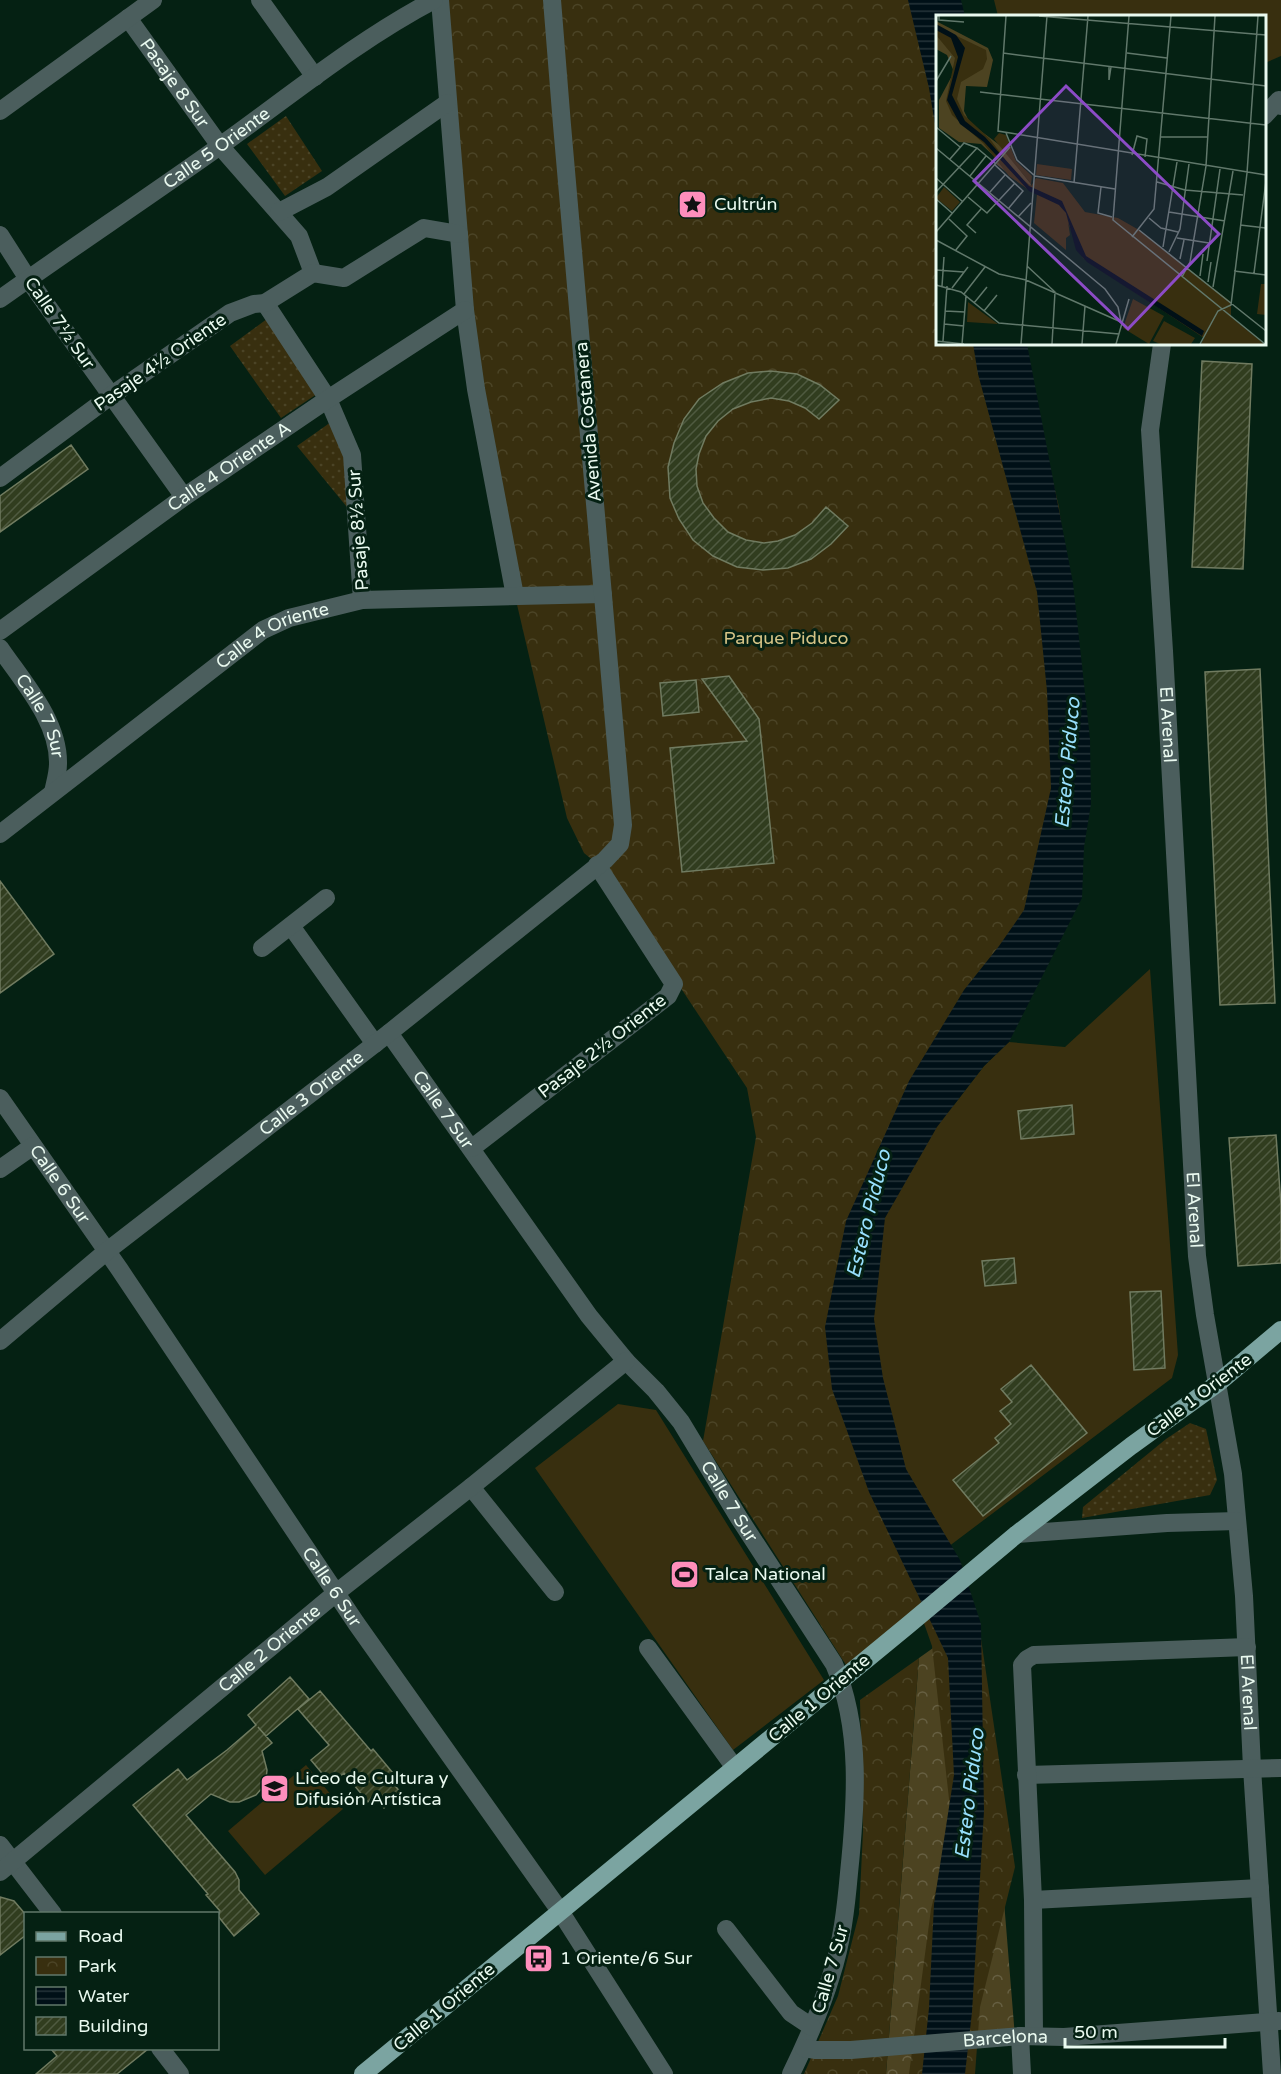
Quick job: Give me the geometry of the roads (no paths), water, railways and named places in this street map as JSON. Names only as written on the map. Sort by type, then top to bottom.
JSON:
[{"type":"main road","name":"Calle 1 Oriente","points":[[363,2074],[976,1567],[1131,1446],[1218,1383],[1281,1330]]},
{"type":"street","points":[[0,111],[153,0]]},
{"type":"street","points":[[260,0],[315,77]]},
{"type":"street","name":"Calle 5 Oriente","points":[[0,299],[315,77],[394,23],[434,0]]},
{"type":"street","points":[[440,0],[465,310],[476,389],[515,596]]},
{"type":"street","name":"Avenida Costanera","points":[[552,0],[623,825],[620,844]]},
{"type":"street","name":"Pasaje 8 Sur","points":[[128,18],[220,146]]},
{"type":"street","points":[[1266,114],[1276,102]]},
{"type":"street","points":[[279,212],[327,187],[447,103]]},
{"type":"street","points":[[220,146],[299,236],[313,273],[344,278],[424,228],[459,234]]},
{"type":"street","name":"Calle 7½ Sur","points":[[0,235],[28,279],[184,497]]},
{"type":"street","name":"Pasaje 4½ Oriente","points":[[0,478],[112,395],[230,313],[254,304],[265,303],[313,273]]},
{"type":"street","name":"Pasaje 8½ Sur","points":[[265,303],[328,399],[352,455],[362,600]]},
{"type":"street","name":"Calle 4 Oriente A","points":[[0,631],[184,497],[328,399],[465,310]]},
{"type":"street","name":"El Arenal","points":[[1162,345],[1150,430],[1197,1256],[1233,1474],[1247,1647],[1260,1888],[1275,2022],[1272,2074]]},
{"type":"street","name":"Calle 4 Oriente","points":[[0,834],[263,630],[289,618],[362,600],[603,594]]},
{"type":"street","name":"Calle 7 Sur","points":[[0,648],[38,705],[56,740],[58,765],[53,792]]},
{"type":"street","name":"Calle 3 Oriente","points":[[0,1341],[107,1251],[382,1038],[613,853],[620,844]]},
{"type":"street","name":"Pasaje 2½ Oriente","points":[[472,1148],[668,996],[674,984],[597,866]]},
{"type":"street","points":[[262,948],[326,898]]},
{"type":"street","name":"Calle 7 Sur","points":[[291,926],[472,1148],[589,1316],[681,1422],[739,1518],[834,1664],[841,1680],[848,1712],[855,1767],[853,1836],[844,1919],[831,1976],[813,2027],[791,2074]]},
{"type":"street","name":"Calle 6 Sur","points":[[0,1098],[107,1251],[336,1593],[560,1911],[664,2074]]},
{"type":"street","points":[[0,1169],[33,1146]]},
{"type":"street","name":"Calle 2 Oriente","points":[[6,1867],[336,1593],[626,1361]]},
{"type":"street","points":[[471,1487],[555,1592]]},
{"type":"street","points":[[1017,1534],[1167,1523],[1237,1521]]},
{"type":"street","points":[[1022,2074],[1027,2036],[1033,1900],[1022,1665],[1034,1655],[1247,1647]]},
{"type":"street","points":[[648,1648],[735,1768]]},
{"type":"street","points":[[1026,1775],[1281,1768]]},
{"type":"street","points":[[0,1845],[6,1867],[51,1912]]},
{"type":"street","points":[[1033,1900],[1260,1888]]},
{"type":"street","points":[[726,1929],[791,2013],[813,2027]]},
{"type":"street","name":"Barcelona","points":[[804,2048],[851,2050],[1002,2037],[1064,2037],[1275,2022]]},
{"type":"street","points":[[161,2050],[180,2074]]},
{"type":"water","points":[[908,0],[961,0],[965,15],[936,15],[936,131],[929,88]]},
{"type":"water","name":"Estero Piduco","points":[[973,345],[1027,345],[1073,583],[1090,739],[1091,804],[1084,847],[1082,898],[1009,1042],[984,1066],[937,1127],[885,1218],[874,1319],[883,1378],[906,1469],[960,1560],[981,1624],[984,1811],[972,2012],[965,2074],[922,2074],[929,2008],[934,1904],[954,1775],[948,1658],[869,1492],[832,1389],[825,1327],[846,1221],[909,1081],[964,990],[1024,910],[1051,788],[1047,691],[1037,592],[978,374]]},
{"type":"place","name":"Cultrún","points":[[693,204]]},
{"type":"place","name":"Talca National","points":[[684,1574]]},
{"type":"place","name":"Liceo de Cultura y Difusión Artística","points":[[274,1788]]},
{"type":"place","name":"1 Oriente/6 Sur","points":[[539,1958]]},
{"type":"park label","name":"Parque Piduco","points":[[786,638]]}]
